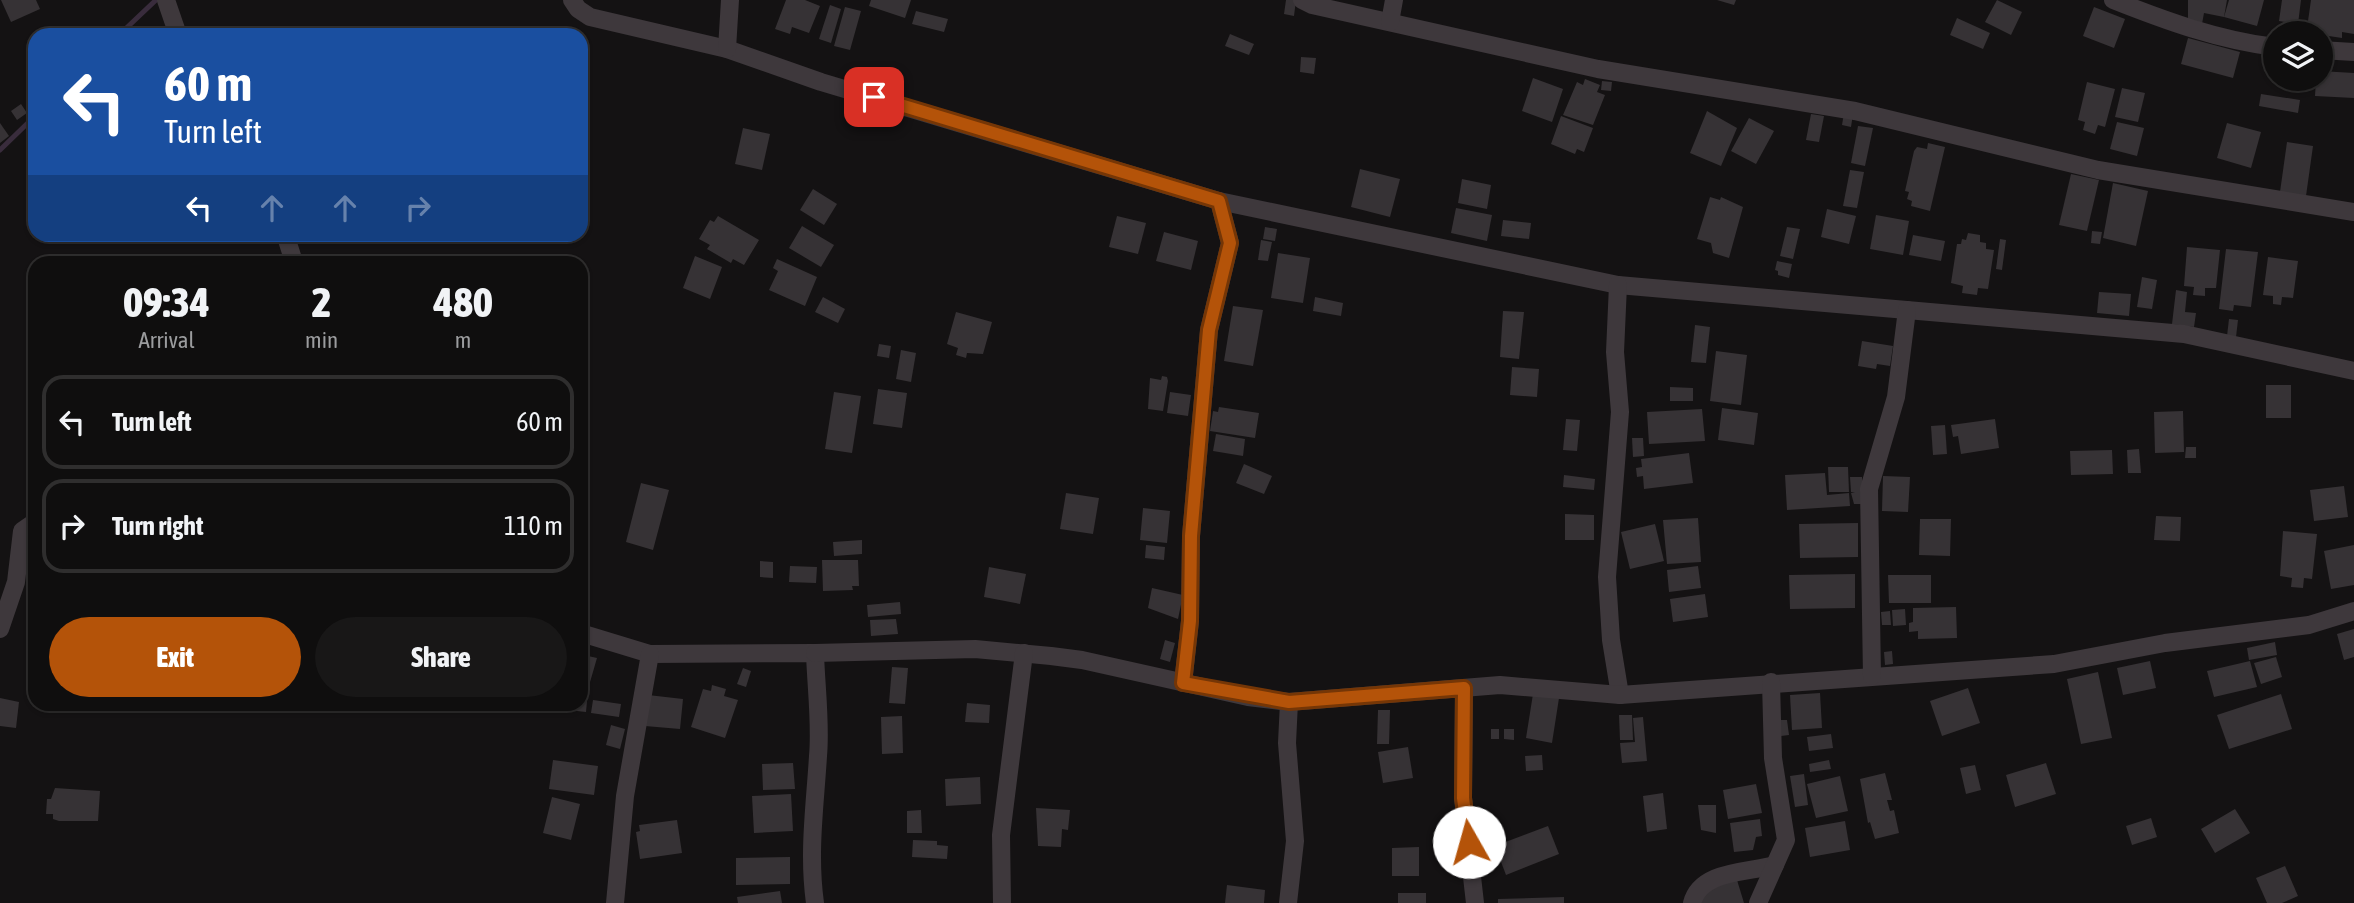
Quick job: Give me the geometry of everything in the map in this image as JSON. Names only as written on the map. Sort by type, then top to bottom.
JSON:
[{"type":"street","points":[[166,0],[176,28]]},
{"type":"street","points":[[572,0],[578,9],[590,17],[727,49],[821,82],[1219,201],[1618,285],[2184,334],[2354,371]]},
{"type":"street","points":[[727,49],[730,0]]},
{"type":"street","points":[[1302,0],[1598,69],[1855,111],[2098,170],[2354,212]]},
{"type":"street","points":[[1390,22],[1394,0]]},
{"type":"street","points":[[2113,0],[2174,24],[2241,43],[2263,46]]},
{"type":"street","points":[[2333,51],[2354,52]]},
{"type":"street","points":[[1183,683],[1190,621],[1191,536],[1209,330],[1230,243],[1219,201]]},
{"type":"street","points":[[1618,285],[1615,352],[1620,412],[1607,576],[1611,640],[1620,695]]},
{"type":"street","points":[[1872,676],[1869,489],[1896,397],[1907,310]]},
{"type":"street","points":[[0,629],[16,582],[22,531],[28,527]]},
{"type":"street","points":[[588,635],[650,654],[975,649],[1024,653],[1082,660],[1183,683],[1289,702],[1500,685],[1620,695],[1771,682],[2054,664],[2165,643],[2309,625],[2354,611]]},
{"type":"street","points":[[815,653],[819,755],[811,812],[815,903]]},
{"type":"street","points":[[1002,903],[1001,835],[1024,653]]},
{"type":"street","points":[[615,903],[625,796],[650,654]]},
{"type":"street","points":[[1758,903],[1786,840],[1773,758],[1771,682]]},
{"type":"street","points":[[1464,688],[1463,798],[1475,903]]},
{"type":"street","points":[[1289,702],[1287,743],[1295,841],[1289,903]]},
{"type":"street","points":[[1692,903],[1695,890],[1709,879],[1775,865]]},
{"type":"building","points":[[1,0],[36,0],[40,9],[11,22]]},
{"type":"building","points":[[786,0],[805,0],[820,6],[809,33],[792,27],[790,34],[775,29]]},
{"type":"building","points":[[871,0],[911,0],[905,18],[869,6]]},
{"type":"building","points":[[1286,0],[1296,0],[1294,16],[1284,14]]},
{"type":"building","points":[[1717,0],[1736,0],[1734,5]]},
{"type":"building","points":[[1997,0],[2022,12],[2011,35],[1985,22]]},
{"type":"building","points":[[2188,0],[2227,0],[2224,17],[2204,13],[2202,24],[2188,21]]},
{"type":"building","points":[[2229,0],[2264,0],[2257,26],[2224,17]]},
{"type":"building","points":[[2282,0],[2301,0],[2298,21],[2279,21]]},
{"type":"building","points":[[2311,0],[2354,0],[2354,34],[2342,32],[2342,38],[2333,37],[2333,21],[2308,21]]},
{"type":"building","points":[[830,5],[841,9],[831,43],[819,39]]},
{"type":"building","points":[[845,7],[861,11],[850,50],[834,46]]},
{"type":"building","points":[[2094,7],[2125,19],[2114,48],[2083,36]]},
{"type":"building","points":[[916,11],[948,19],[944,32],[912,24]]},
{"type":"building","points":[[1957,18],[1990,33],[1983,49],[1950,35]]},
{"type":"building","points":[[1230,34],[1254,44],[1249,55],[1225,46]]},
{"type":"building","points":[[2188,38],[2240,52],[2233,78],[2181,64]]},
{"type":"building","points":[[1301,57],[1316,58],[1314,74],[1300,72]]},
{"type":"building","points":[[2333,72],[2354,73],[2354,98],[2315,96],[2315,91],[2333,91]]},
{"type":"building","points":[[1533,78],[1563,89],[1552,122],[1522,111]]},
{"type":"building","points":[[1585,79],[1600,85],[1597,92],[1605,95],[1593,125],[1563,115],[1577,82],[1583,85]]},
{"type":"building","points":[[1602,81],[1612,82],[1611,91],[1601,90]]},
{"type":"building","points":[[2087,82],[2115,89],[2105,127],[2098,125],[2095,134],[2083,130],[2085,122],[2078,120]]},
{"type":"building","points":[[2122,88],[2145,93],[2138,122],[2115,117]]},
{"type":"building","points":[[2261,94],[2300,100],[2298,113],[2259,106]]},
{"type":"building","points":[[21,104],[27,113],[17,120],[11,111]]},
{"type":"building","points":[[1707,111],[1737,128],[1721,166],[1690,153]]},
{"type":"building","points":[[1844,113],[1853,114],[1851,127],[1842,125]]},
{"type":"building","points":[[1811,114],[1824,116],[1819,142],[1806,140]]},
{"type":"building","points":[[1561,116],[1593,128],[1584,152],[1577,149],[1575,154],[1551,144]]},
{"type":"building","points":[[1749,118],[1774,131],[1756,164],[1731,151]]},
{"type":"building","points":[[2117,122],[2144,128],[2137,156],[2110,149]]},
{"type":"building","points":[[0,123],[9,136],[0,143]]},
{"type":"building","points":[[2227,123],[2261,132],[2251,168],[2217,158]]},
{"type":"building","points":[[1858,126],[1873,128],[1865,166],[1851,163]]},
{"type":"building","points":[[743,128],[770,134],[762,170],[735,164]]},
{"type":"building","points":[[2287,142],[2313,146],[2306,196],[2280,192]]},
{"type":"building","points":[[1928,143],[1945,147],[1930,211],[1911,206],[1912,201],[1907,199],[1909,192],[1905,191],[1914,151],[1917,147],[1927,149]]},
{"type":"building","points":[[1360,169],[1400,179],[1390,217],[1351,207]]},
{"type":"building","points":[[1850,170],[1864,172],[1857,208],[1843,206]]},
{"type":"building","points":[[2071,174],[2099,180],[2087,231],[2059,225]]},
{"type":"building","points":[[1462,179],[1491,185],[1487,209],[1458,203]]},
{"type":"building","points":[[2113,183],[2148,191],[2136,246],[2103,238]]},
{"type":"building","points":[[813,189],[837,204],[824,225],[800,210]]},
{"type":"building","points":[[1710,197],[1720,200],[1721,197],[1743,207],[1729,258],[1713,253],[1711,243],[1697,239]]},
{"type":"building","points":[[1456,208],[1492,215],[1487,241],[1451,233]]},
{"type":"building","points":[[1827,209],[1856,216],[1849,244],[1821,237]]},
{"type":"building","points":[[1876,215],[1909,221],[1903,255],[1870,249]]},
{"type":"building","points":[[718,216],[759,240],[744,265],[733,259],[731,263],[707,249],[710,245],[699,239],[710,220],[714,222]]},
{"type":"building","points":[[1117,216],[1146,223],[1138,254],[1109,247]]},
{"type":"building","points":[[1503,220],[1531,223],[1529,239],[1501,236]]},
{"type":"building","points":[[802,226],[834,245],[821,267],[789,248]]},
{"type":"building","points":[[1265,227],[1277,229],[1275,241],[1263,239]]},
{"type":"building","points":[[1787,227],[1800,229],[1793,259],[1780,256]]},
{"type":"building","points":[[2092,231],[2102,232],[2100,244],[2091,243]]},
{"type":"building","points":[[1164,232],[1198,241],[1191,270],[1156,261]]},
{"type":"building","points":[[1968,233],[1980,235],[1980,242],[1986,243],[1986,249],[1994,250],[1988,289],[1978,288],[1977,295],[1962,293],[1963,286],[1951,283],[1957,244],[1961,244],[1962,239],[1966,240]]},
{"type":"building","points":[[1913,235],[1945,241],[1941,261],[1909,255]]},
{"type":"building","points":[[2000,239],[2006,240],[2002,270],[1996,269]]},
{"type":"building","points":[[1261,240],[1272,242],[1268,261],[1258,260]]},
{"type":"building","points":[[2187,247],[2220,250],[2216,288],[2205,288],[2205,296],[2193,295],[2194,287],[2184,286]]},
{"type":"building","points":[[2226,249],[2258,252],[2251,307],[2234,305],[2233,311],[2219,309]]},
{"type":"building","points":[[1278,253],[1310,258],[1303,303],[1271,298]]},
{"type":"building","points":[[695,256],[722,267],[710,299],[683,288]]},
{"type":"building","points":[[2268,257],[2298,261],[2293,298],[2282,297],[2281,305],[2273,304],[2273,296],[2263,295]]},
{"type":"building","points":[[777,259],[817,277],[805,306],[769,290],[778,271],[773,268]]},
{"type":"building","points":[[1777,261],[1792,264],[1789,278],[1778,275],[1775,270]]},
{"type":"building","points":[[2142,277],[2157,280],[2152,309],[2137,307]]},
{"type":"building","points":[[2176,290],[2187,292],[2185,312],[2196,313],[2194,327],[2172,324]]},
{"type":"building","points":[[2099,292],[2131,294],[2129,316],[2097,313]]},
{"type":"building","points":[[823,297],[845,309],[838,323],[815,312]]},
{"type":"building","points":[[1315,297],[1343,303],[1341,316],[1313,311]]},
{"type":"building","points":[[1233,306],[1263,310],[1253,366],[1224,361]]},
{"type":"building","points":[[1503,311],[1524,312],[1519,359],[1500,357]]},
{"type":"building","points":[[956,312],[992,322],[983,354],[967,353],[966,358],[956,355],[958,348],[947,344]]},
{"type":"building","points":[[2229,319],[2238,320],[2236,337],[2227,336]]},
{"type":"building","points":[[1695,325],[1710,327],[1706,363],[1691,362]]},
{"type":"building","points":[[1862,341],[1893,346],[1890,366],[1877,364],[1876,369],[1858,366]]},
{"type":"building","points":[[879,344],[891,346],[889,358],[877,356]]},
{"type":"building","points":[[901,350],[916,353],[911,382],[896,379]]},
{"type":"building","points":[[1716,351],[1747,355],[1741,405],[1710,401]]},
{"type":"building","points":[[1512,367],[1539,369],[1537,397],[1510,395]]},
{"type":"building","points":[[1162,376],[1167,377],[1168,381],[1163,411],[1148,409],[1150,378],[1161,380]]},
{"type":"building","points":[[2266,385],[2291,385],[2291,418],[2266,418]]},
{"type":"building","points":[[1670,387],[1693,388],[1693,401],[1670,401]]},
{"type":"building","points":[[878,389],[907,393],[902,428],[873,424]]},
{"type":"building","points":[[834,392],[861,396],[852,453],[825,449]]},
{"type":"building","points":[[1170,392],[1191,395],[1188,416],[1167,413]]},
{"type":"building","points":[[1219,407],[1259,413],[1255,438],[1210,431],[1213,411],[1218,412]]},
{"type":"building","points":[[1722,408],[1758,413],[1754,445],[1718,440]]},
{"type":"building","points":[[1702,409],[1705,441],[1649,444],[1647,412]]},
{"type":"building","points":[[2183,411],[2184,452],[2155,453],[2154,412]]},
{"type":"building","points":[[1566,419],[1580,420],[1577,451],[1563,450]]},
{"type":"building","points":[[1995,419],[1999,448],[1961,454],[1958,436],[1953,437],[1951,425]]},
{"type":"building","points":[[1945,425],[1947,454],[1933,455],[1931,426]]},
{"type":"building","points":[[1216,434],[1245,439],[1243,456],[1213,451]]},
{"type":"building","points":[[1632,438],[1643,438],[1644,456],[1633,457]]},
{"type":"building","points":[[2186,447],[2196,447],[2196,458],[2185,458]]},
{"type":"building","points":[[2139,449],[2141,473],[2128,473],[2127,450]]},
{"type":"building","points":[[2112,450],[2113,474],[2071,475],[2070,451]]},
{"type":"building","points":[[1689,453],[1693,483],[1644,489],[1643,476],[1637,477],[1636,468],[1642,467],[1641,459]]},
{"type":"building","points":[[1244,464],[1272,476],[1264,494],[1236,483]]},
{"type":"building","points":[[1828,467],[1848,467],[1849,492],[1829,492]]},
{"type":"building","points":[[1825,473],[1827,495],[1849,493],[1850,506],[1787,510],[1785,475]]},
{"type":"building","points":[[1564,475],[1595,479],[1594,490],[1563,487]]},
{"type":"building","points":[[1883,476],[1910,477],[1908,512],[1882,511]]},
{"type":"building","points":[[1850,477],[1862,477],[1862,504],[1854,504],[1851,493],[1855,492],[1851,492]]},
{"type":"building","points":[[641,483],[669,490],[653,550],[626,542]]},
{"type":"building","points":[[2344,486],[2348,517],[2314,521],[2310,490]]},
{"type":"building","points":[[1066,493],[1099,498],[1093,534],[1060,529]]},
{"type":"building","points":[[1143,508],[1170,511],[1167,543],[1140,540]]},
{"type":"building","points":[[1565,514],[1594,515],[1594,540],[1565,540]]},
{"type":"building","points":[[2156,516],[2181,517],[2180,541],[2154,540]]},
{"type":"building","points":[[1698,518],[1701,562],[1667,564],[1663,520]]},
{"type":"building","points":[[1920,519],[1951,519],[1950,556],[1919,555]]},
{"type":"building","points":[[1858,523],[1858,557],[1800,558],[1799,524]]},
{"type":"building","points":[[1655,524],[1664,561],[1630,569],[1621,532]]},
{"type":"building","points":[[2283,531],[2317,534],[2312,579],[2304,578],[2303,588],[2291,587],[2292,578],[2280,576]]},
{"type":"building","points":[[862,540],[862,554],[834,556],[833,542]]},
{"type":"building","points":[[1146,545],[1165,547],[1164,560],[1145,558]]},
{"type":"building","points":[[2354,545],[2354,585],[2331,589],[2324,551]]},
{"type":"building","points":[[822,560],[858,560],[859,586],[852,586],[853,590],[823,591]]},
{"type":"building","points":[[760,561],[773,562],[773,578],[760,577]]},
{"type":"building","points":[[790,566],[817,567],[816,583],[789,582]]},
{"type":"building","points":[[1698,566],[1701,588],[1669,592],[1667,570]]},
{"type":"building","points":[[989,567],[1026,574],[1020,604],[984,597]]},
{"type":"building","points":[[1855,574],[1855,608],[1790,609],[1789,575]]},
{"type":"building","points":[[1888,575],[1931,575],[1931,603],[1889,603]]},
{"type":"building","points":[[1152,588],[1183,595],[1178,619],[1148,608]]},
{"type":"building","points":[[1705,594],[1708,617],[1673,622],[1670,599]]},
{"type":"building","points":[[900,602],[901,614],[868,617],[867,605]]},
{"type":"building","points":[[1956,607],[1957,638],[1918,639],[1918,631],[1909,632],[1909,623],[1913,622],[1913,608]]},
{"type":"building","points":[[1905,609],[1906,625],[1893,626],[1892,610]]},
{"type":"building","points":[[1890,611],[1891,625],[1882,625],[1881,612]]},
{"type":"building","points":[[896,619],[898,634],[871,636],[870,620]]},
{"type":"building","points":[[2354,629],[2354,657],[2344,660],[2337,634]]},
{"type":"building","points":[[1165,640],[1175,643],[1170,662],[1160,659]]},
{"type":"building","points":[[2275,642],[2277,655],[2249,660],[2247,648]]},
{"type":"building","points":[[1892,651],[1893,664],[1885,665],[1884,652]]},
{"type":"building","points":[[588,656],[597,658],[588,689]]},
{"type":"building","points":[[2276,657],[2282,677],[2261,684],[2254,663]]},
{"type":"building","points":[[2150,661],[2156,688],[2123,695],[2117,668]]},
{"type":"building","points":[[2250,661],[2257,687],[2214,697],[2207,671]]},
{"type":"building","points":[[892,667],[908,668],[905,704],[889,703]]},
{"type":"building","points":[[743,668],[751,671],[746,687],[737,684]]},
{"type":"building","points":[[2098,672],[2112,738],[2081,744],[2067,679]]},
{"type":"building","points":[[712,685],[726,689],[724,696],[738,700],[725,738],[691,727],[703,689],[711,691]]},
{"type":"building","points":[[1968,688],[1980,723],[1942,736],[1930,701]]},
{"type":"building","points":[[1820,693],[1822,728],[1792,730],[1790,695]]},
{"type":"building","points":[[1533,694],[1559,698],[1552,743],[1526,738]]},
{"type":"building","points":[[2281,694],[2292,729],[2229,749],[2217,715]]},
{"type":"building","points":[[648,695],[683,699],[680,729],[645,726]]},
{"type":"building","points":[[0,698],[19,702],[16,728],[0,726]]},
{"type":"building","points":[[593,700],[621,704],[619,717],[591,713]]},
{"type":"building","points":[[967,703],[990,705],[989,723],[965,722]]},
{"type":"building","points":[[1378,710],[1390,710],[1389,744],[1377,744]]},
{"type":"building","points":[[1619,715],[1632,715],[1633,740],[1620,740]]},
{"type":"building","points":[[902,716],[903,753],[882,754],[881,717]]},
{"type":"building","points":[[1643,717],[1647,761],[1622,763],[1620,743],[1635,742],[1633,718]]},
{"type":"building","points":[[1780,720],[1787,720],[1789,735],[1781,736]]},
{"type":"building","points":[[611,725],[625,729],[620,749],[606,745]]},
{"type":"building","points":[[1491,729],[1499,729],[1499,739],[1491,739]]},
{"type":"building","points":[[1504,729],[1514,729],[1514,740],[1504,739]]},
{"type":"building","points":[[1831,734],[1833,748],[1809,751],[1807,737]]},
{"type":"building","points":[[1408,747],[1413,778],[1383,783],[1378,752]]},
{"type":"building","points":[[1542,755],[1543,770],[1526,771],[1525,756]]},
{"type":"building","points":[[553,760],[598,766],[594,795],[549,789]]},
{"type":"building","points":[[1829,760],[1831,769],[1810,772],[1809,764]]},
{"type":"building","points":[[793,763],[795,789],[763,790],[762,764]]},
{"type":"building","points":[[2046,763],[2056,794],[2015,807],[2006,775]]},
{"type":"building","points":[[1975,765],[1981,790],[1966,794],[1960,768]]},
{"type":"building","points":[[1885,773],[1892,800],[1887,800],[1890,811],[1894,810],[1899,833],[1875,839],[1870,822],[1868,823],[1860,779]]},
{"type":"building","points":[[1804,774],[1808,805],[1795,807],[1790,776]]},
{"type":"building","points":[[1840,776],[1848,811],[1816,818],[1807,784]]},
{"type":"building","points":[[980,777],[981,804],[946,806],[945,779]]},
{"type":"building","points":[[1756,784],[1762,813],[1728,819],[1723,790]]},
{"type":"building","points":[[55,788],[100,791],[98,821],[59,821],[53,819],[53,814],[46,814],[47,799],[51,799]]},
{"type":"building","points":[[1663,793],[1667,829],[1647,832],[1643,796]]},
{"type":"building","points":[[791,794],[793,831],[754,833],[752,796]]},
{"type":"building","points":[[552,797],[580,804],[571,840],[543,833]]},
{"type":"building","points":[[1698,805],[1716,805],[1716,833],[1701,830]]},
{"type":"building","points":[[1036,808],[1070,810],[1068,830],[1062,829],[1061,847],[1038,846]]},
{"type":"building","points":[[2235,809],[2250,833],[2215,853],[2201,829]]},
{"type":"building","points":[[921,810],[922,833],[907,833],[907,811]]},
{"type":"building","points":[[2151,818],[2157,837],[2132,845],[2126,826]]},
{"type":"building","points":[[1760,819],[1762,836],[1756,837],[1753,850],[1734,852],[1730,823]]},
{"type":"building","points":[[677,820],[682,853],[640,859],[636,832],[640,831],[639,825]]},
{"type":"building","points":[[1845,821],[1850,850],[1810,857],[1805,828]]},
{"type":"building","points":[[1548,826],[1559,854],[1506,875],[1495,846]]},
{"type":"building","points":[[913,840],[937,841],[937,845],[948,846],[947,859],[912,857]]},
{"type":"building","points":[[1419,847],[1419,876],[1392,876],[1392,848]]},
{"type":"building","points":[[790,857],[790,884],[736,885],[736,858]]},
{"type":"building","points":[[2285,866],[2298,896],[2282,903],[2267,903],[2256,878]]},
{"type":"building","points":[[1737,880],[1744,903],[1701,903],[1697,891]]},
{"type":"building","points":[[1227,885],[1265,890],[1264,903],[1225,903]]},
{"type":"building","points":[[780,891],[782,903],[738,903],[737,897]]},
{"type":"building","points":[[1398,893],[1426,893],[1426,903],[1398,903]]},
{"type":"building","points":[[1564,897],[1564,903],[1498,903],[1498,899]]},
{"type":"waterway","points":[[126,28],[156,0]]},
{"type":"waterway","points":[[0,150],[28,123]]},
{"type":"route","points":[[874,97],[1219,201],[1230,243],[1209,330],[1191,536],[1190,621],[1183,683],[1248,697],[1289,702],[1464,688],[1463,798],[1469,842]]}]
